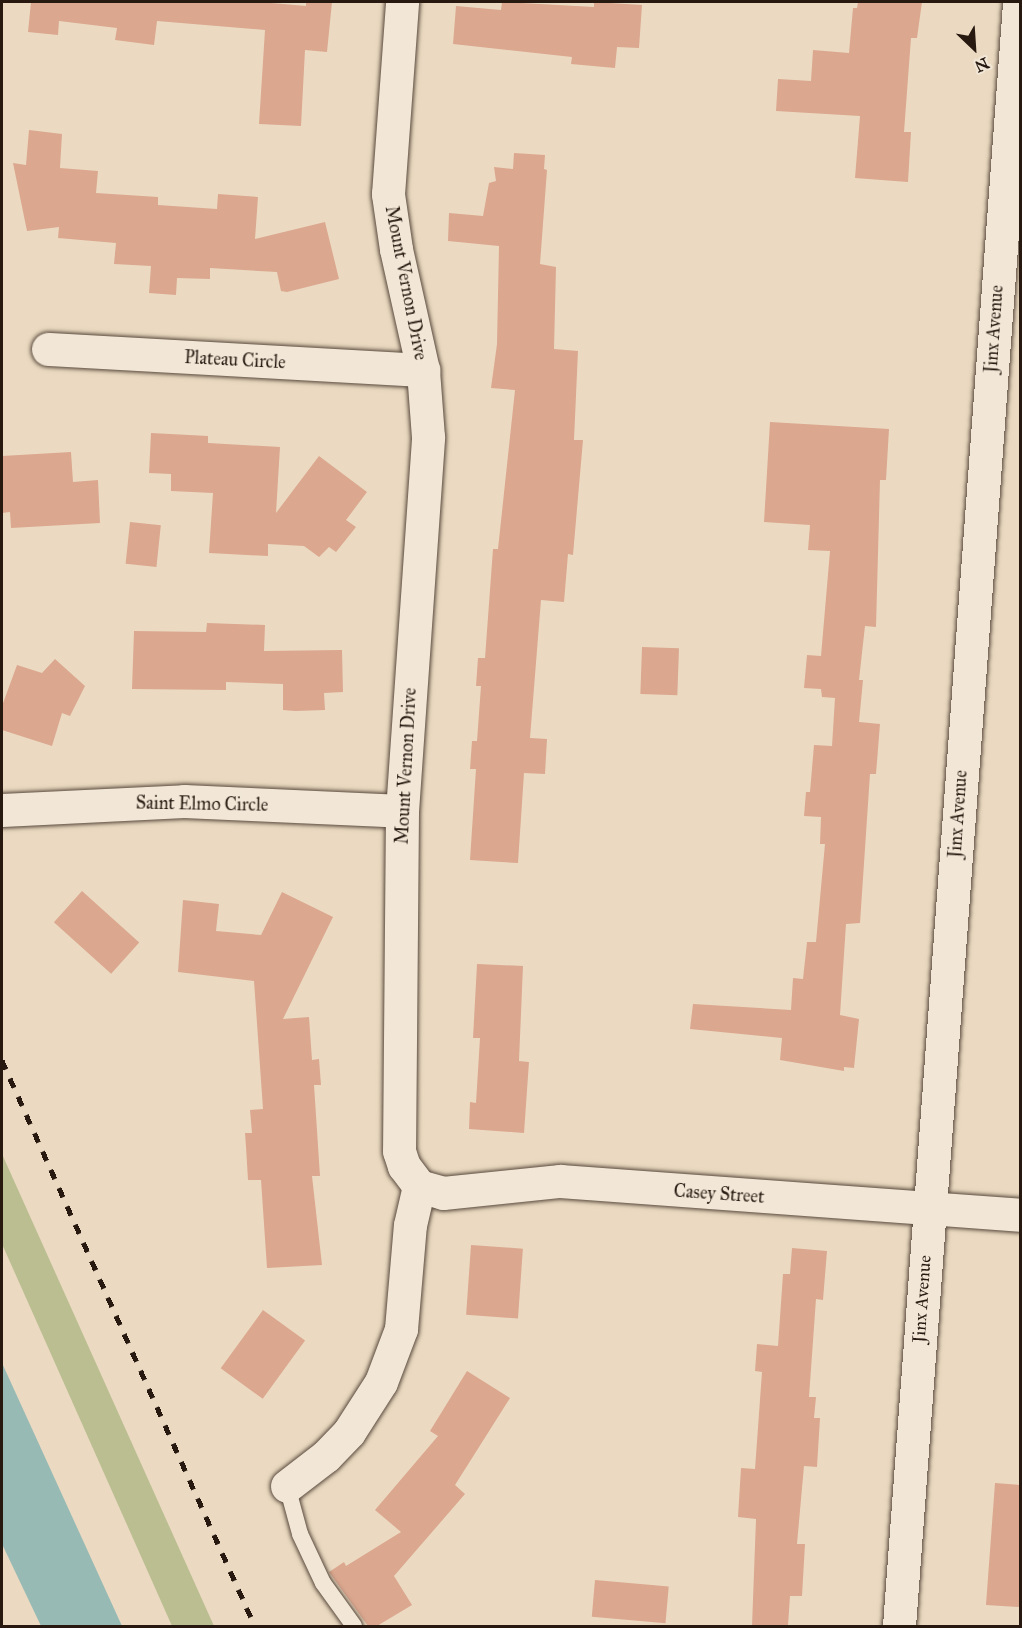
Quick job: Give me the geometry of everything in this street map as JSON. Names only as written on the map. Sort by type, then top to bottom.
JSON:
[{"type":"street","name":"Mount Vernon Drive","points":[[402,2],[388,194],[396,249],[423,370],[427,469],[402,811],[399,1151],[404,1166],[419,1186]]},
{"type":"street","name":"Jinx Avenue","points":[[899,1626],[928,1209],[1019,2]]},
{"type":"street","name":"Plateau Circle","points":[[48,349],[423,370]]},
{"type":"street","name":"Saint Elmo Circle","points":[[2,810],[184,801],[402,811]]},
{"type":"street","name":"Casey Street","points":[[419,1186],[443,1193],[560,1181],[1020,1215]]},
{"type":"street","points":[[287,1486],[326,1456],[349,1432],[381,1382],[401,1329],[410,1226],[419,1186]]},
{"type":"lane","points":[[287,1486],[300,1534],[323,1583],[354,1626]]},
{"type":"green space","points":[[2,1154],[214,1626],[172,1626],[2,1244]]},
{"type":"water","points":[[2,1363],[122,1626],[41,1626],[2,1544]]},
{"type":"building","points":[[31,2],[260,2],[306,6],[306,2],[332,2],[327,52],[305,50],[301,126],[259,124],[265,30],[157,21],[154,45],[115,40],[117,28],[59,21],[58,35],[28,32]]},
{"type":"building","points":[[502,2],[594,7],[594,2],[642,5],[639,48],[617,47],[615,68],[571,64],[572,57],[453,44],[456,6],[501,10]]},
{"type":"building","points":[[858,2],[922,2],[917,38],[911,38],[904,132],[911,132],[908,182],[855,178],[860,116],[776,111],[778,79],[811,81],[813,50],[849,53],[853,8],[857,8]]},
{"type":"building","points":[[29,130],[62,134],[60,168],[98,171],[96,193],[158,197],[158,205],[217,209],[218,194],[258,197],[255,239],[325,222],[339,279],[287,292],[281,291],[277,272],[210,268],[210,279],[177,278],[176,295],[149,293],[151,266],[114,264],[116,243],[58,238],[59,227],[27,231],[13,163],[26,165]]},
{"type":"building","points":[[514,153],[545,155],[544,169],[547,170],[540,264],[556,267],[554,349],[578,351],[574,440],[583,440],[573,555],[568,554],[564,602],[541,600],[530,738],[547,739],[545,774],[524,773],[518,863],[470,860],[476,769],[470,769],[472,741],[477,741],[481,686],[476,686],[478,658],[485,658],[493,549],[498,549],[515,390],[491,388],[497,344],[499,246],[448,241],[449,213],[483,216],[489,183],[496,181],[494,167],[513,169]]},
{"type":"building","points":[[770,422],[889,429],[886,480],[880,480],[876,627],[865,626],[859,680],[863,680],[859,722],[880,724],[876,774],[870,774],[860,923],[846,924],[840,1015],[859,1019],[854,1068],[844,1067],[844,1071],[780,1060],[782,1038],[690,1029],[693,1004],[791,1010],[793,978],[803,979],[807,942],[816,942],[825,844],[820,844],[821,817],[804,816],[806,792],[810,792],[814,745],[832,746],[835,698],[822,697],[821,689],[804,688],[807,655],[821,656],[830,551],[808,550],[810,525],[764,522]]},
{"type":"building","points":[[151,433],[208,436],[208,443],[280,447],[276,513],[319,456],[367,492],[346,520],[356,527],[336,552],[329,547],[319,557],[304,546],[268,544],[268,556],[209,553],[213,493],[171,491],[171,474],[149,473]]},
{"type":"building","points":[[71,452],[73,482],[98,480],[100,523],[11,528],[10,512],[2,513],[2,456]]},
{"type":"building","points":[[130,522],[161,525],[156,567],[126,564]]},
{"type":"building","points":[[207,623],[265,625],[264,651],[342,650],[343,692],[324,693],[325,710],[295,711],[283,710],[283,684],[226,682],[226,690],[132,689],[134,631],[206,632]]},
{"type":"building","points":[[642,647],[679,648],[677,695],[640,694]]},
{"type":"building","points":[[55,659],[85,686],[70,716],[62,713],[52,746],[2,730],[2,706],[17,665],[42,673]]},
{"type":"building","points":[[82,891],[139,943],[111,974],[54,922]]},
{"type":"building","points":[[282,892],[333,917],[283,1019],[309,1017],[312,1060],[319,1059],[321,1085],[314,1085],[320,1176],[312,1176],[322,1265],[267,1268],[261,1180],[248,1180],[245,1133],[252,1133],[250,1110],[263,1109],[254,981],[178,972],[183,900],[219,904],[216,931],[261,935]]},
{"type":"building","points":[[477,964],[523,966],[519,1061],[529,1062],[524,1133],[469,1129],[470,1102],[476,1103],[480,1038],[473,1038]]},
{"type":"building","points":[[471,1245],[523,1249],[518,1318],[466,1315]]},
{"type":"building","points":[[792,1248],[827,1251],[823,1300],[816,1299],[809,1397],[816,1397],[814,1418],[820,1418],[817,1467],[804,1466],[797,1544],[805,1544],[802,1596],[790,1596],[788,1626],[752,1626],[756,1519],[738,1517],[741,1468],[755,1469],[762,1372],[755,1371],[757,1344],[778,1346],[783,1274],[790,1274]]},
{"type":"building","points":[[263,1310],[305,1341],[263,1399],[221,1368]]},
{"type":"building","points":[[467,1371],[510,1398],[455,1485],[465,1494],[394,1576],[412,1605],[377,1626],[368,1626],[329,1572],[344,1562],[346,1566],[401,1532],[375,1510],[438,1436],[430,1431]]},
{"type":"building","points":[[995,1483],[1020,1485],[1020,1607],[986,1605]]},
{"type":"building","points":[[595,1580],[669,1586],[665,1623],[592,1617]]},
{"type":"railway","points":[[2,1060],[255,1626]]}]
